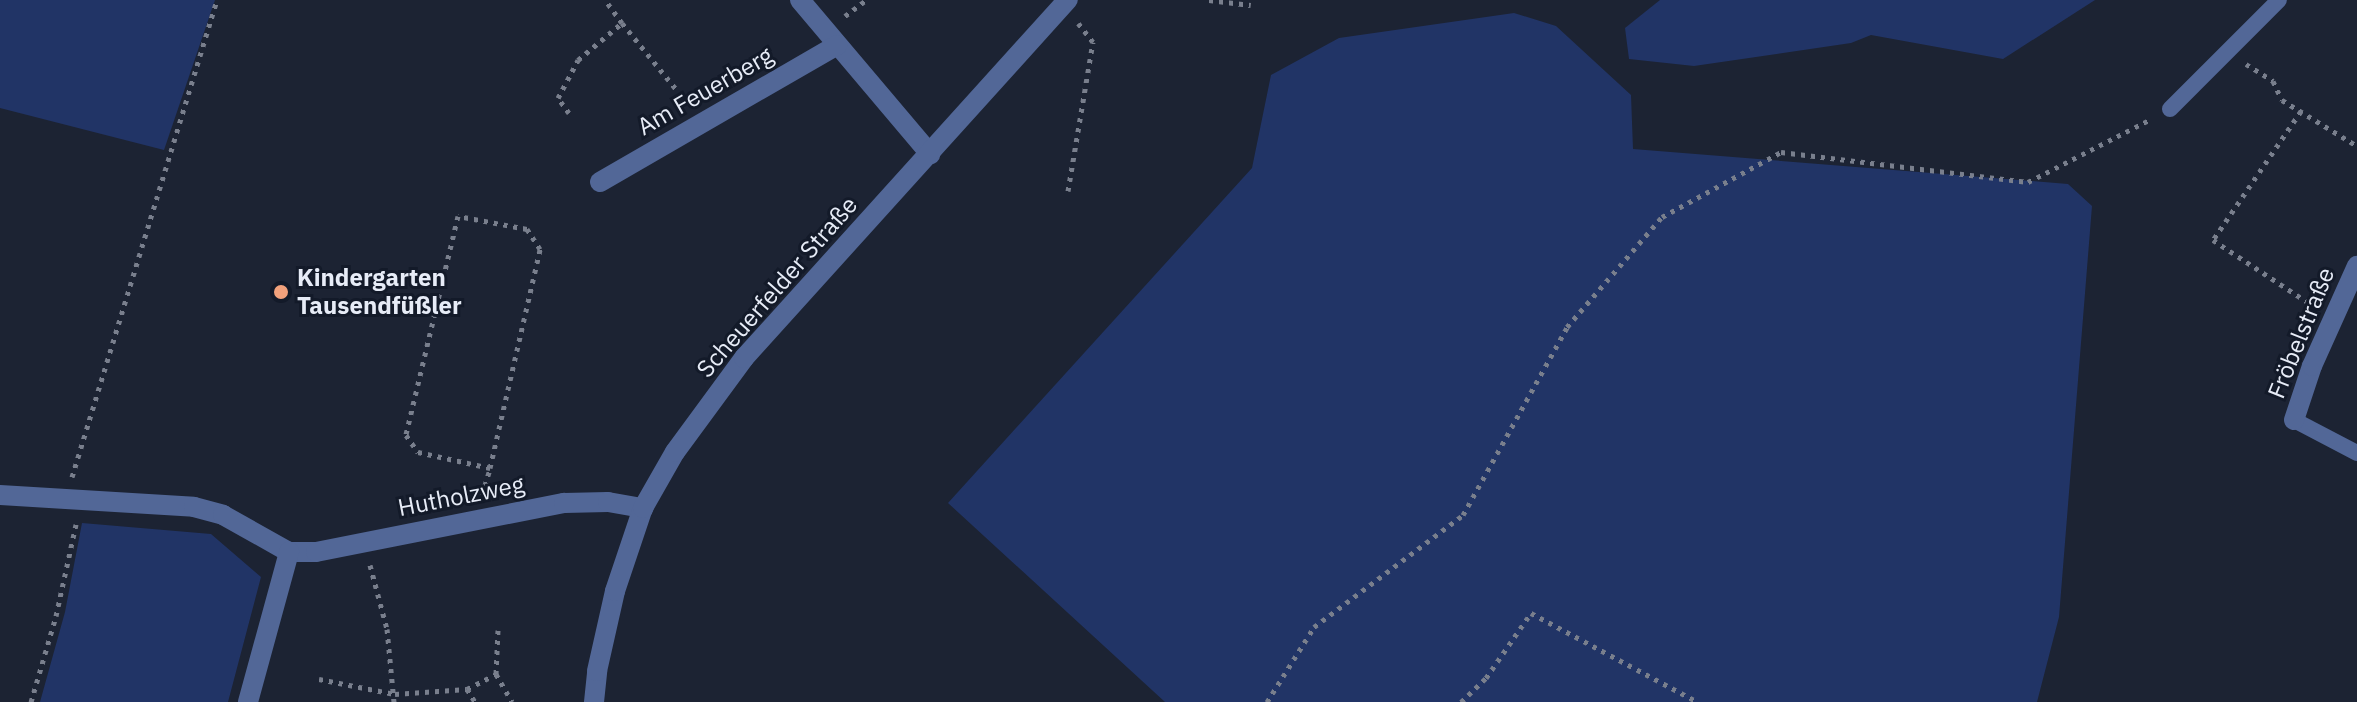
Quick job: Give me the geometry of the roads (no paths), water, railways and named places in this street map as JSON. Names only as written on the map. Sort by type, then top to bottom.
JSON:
[{"type":"street","points":[[800,0],[930,154]]},
{"type":"street","name":"Scheuerfelder Straße","points":[[594,702],[615,591],[643,508],[675,452],[744,358],[1066,2]]},
{"type":"street","name":"Am Feuerberg","points":[[600,182],[837,45]]},
{"type":"street","name":"Fröbelstraße","points":[[2294,420],[2312,366],[2357,266]]},
{"type":"street","points":[[0,495],[194,507],[223,515],[289,552],[248,702]]},
{"type":"street","name":"Hutholzweg","points":[[289,552],[316,552],[564,503],[608,502],[643,508]]},
{"type":"lane","points":[[2243,38],[2264,0]]},
{"type":"lane","points":[[2170,109],[2279,0]]},
{"type":"lane","points":[[2294,420],[2357,453]]},
{"type":"place","name":"Kindergarten Tausendfüßler","points":[[281,292]]}]
